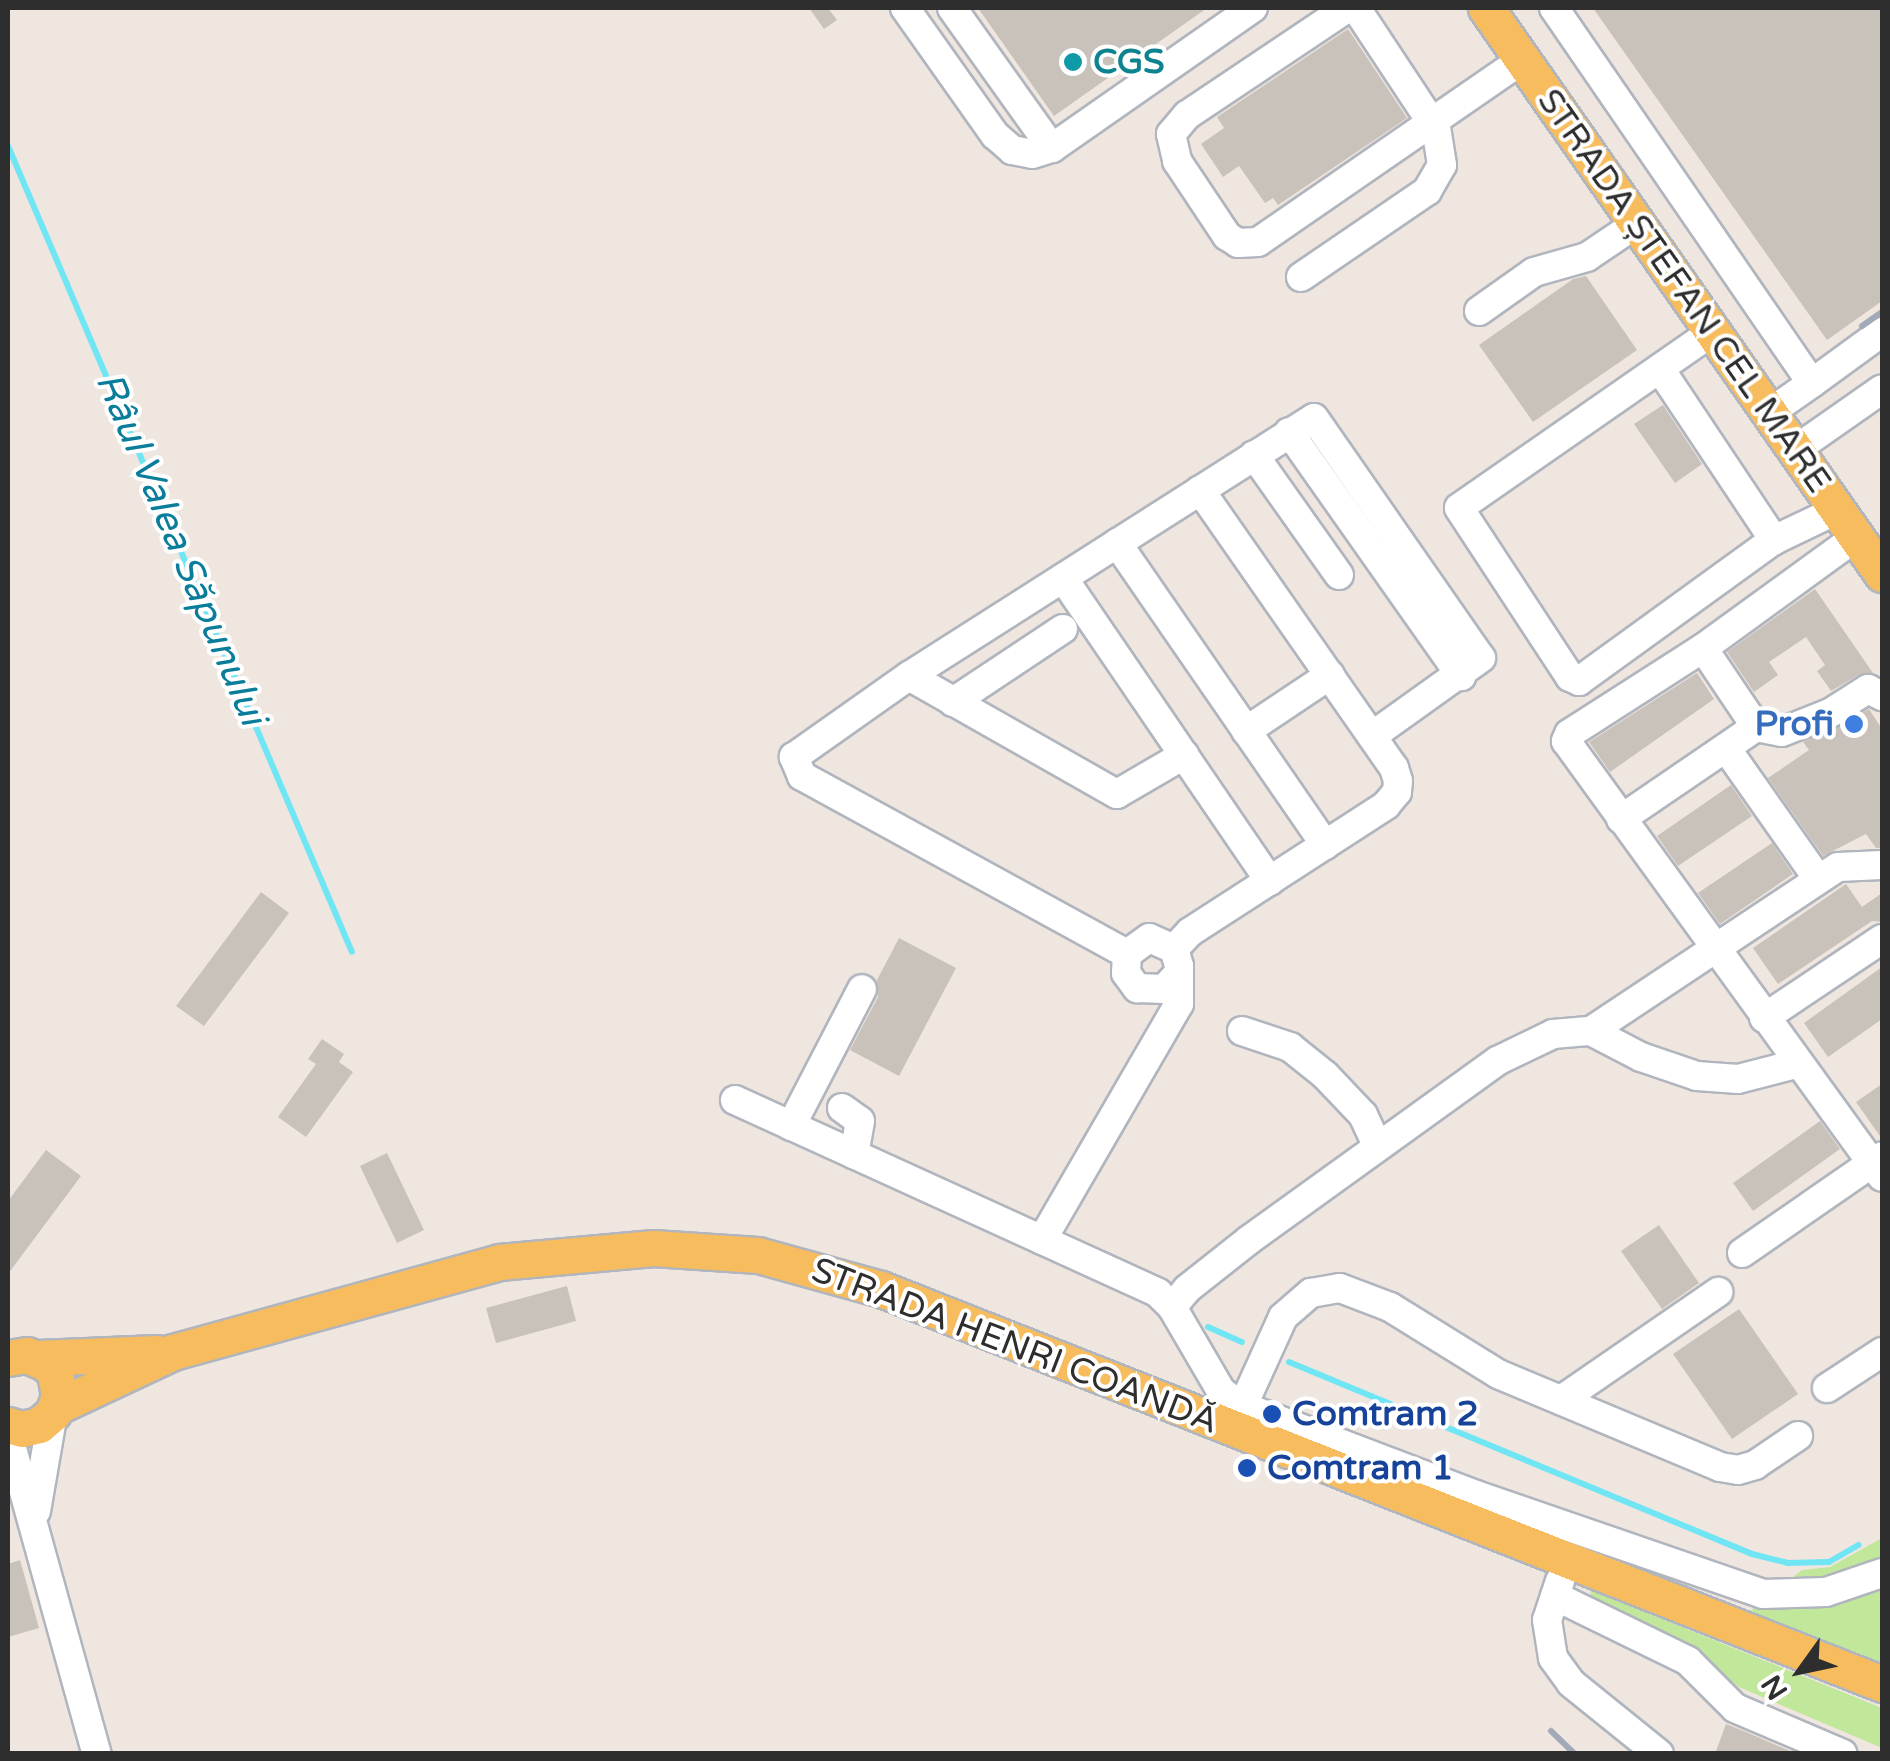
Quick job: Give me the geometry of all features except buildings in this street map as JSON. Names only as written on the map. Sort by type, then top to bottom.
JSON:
[{"type":"main road","name":"STRADA ȘTEFAN CEL MARE","points":[[1486,8],[1882,574]]},
{"type":"main road","name":"STRADA HENRI COANDĂ","points":[[8,1425],[31,1428],[54,1410],[173,1352],[500,1262],[653,1248],[715,1250],[802,1264],[881,1289],[1237,1418],[1568,1559],[1882,1684]]},
{"type":"main road","name":"STRADA HENRI COANDĂ","points":[[22,1358],[173,1352]]},
{"type":"main road","points":[[22,1358],[54,1374],[59,1384],[54,1410]]},
{"type":"street","points":[[905,8],[995,136],[1012,150],[1032,154],[1052,148],[1253,8]]},
{"type":"street","points":[[952,8],[1052,148]]},
{"type":"street","points":[[1347,8],[1187,115],[1171,134],[1177,161],[1227,236],[1238,243],[1258,242],[1522,60]]},
{"type":"street","points":[[1301,276],[1427,191],[1442,164],[1442,145],[1432,123],[1356,8]]},
{"type":"street","points":[[1554,8],[1812,383]]},
{"type":"street","points":[[1480,311],[1534,272],[1587,258],[1636,224]]},
{"type":"street","points":[[1712,332],[1459,508],[1570,677],[1579,681],[1774,540],[1847,524]]},
{"type":"street","points":[[1769,413],[1882,332]]},
{"type":"street","points":[[1660,369],[1774,540]]},
{"type":"street","points":[[1795,450],[1882,389]]},
{"type":"street","points":[[1127,954],[797,770],[794,756],[910,676],[1314,418],[1479,650],[1478,664],[1372,736]]},
{"type":"street","points":[[1254,455],[1338,575]]},
{"type":"street","points":[[1127,954],[1126,973],[1137,988],[1164,989],[1190,932],[1386,806],[1398,792],[1394,768],[1200,490]]},
{"type":"street","points":[[1742,1253],[1878,1166],[1796,1064],[1568,748],[1569,734],[1703,648],[1847,524]]},
{"type":"street","points":[[1117,543],[1325,845]]},
{"type":"street","points":[[1063,578],[1270,881]]},
{"type":"street","points":[[953,702],[1063,629]]},
{"type":"street","points":[[1703,648],[1756,726],[1782,732],[1830,712],[1868,689],[1874,688],[1882,696]]},
{"type":"street","points":[[910,676],[1117,794],[1184,755]]},
{"type":"street","points":[[1246,731],[1330,676]]},
{"type":"street","points":[[1621,819],[1756,726]]},
{"type":"street","points":[[1726,748],[1818,878]]},
{"type":"street","points":[[1172,1307],[1186,1289],[1220,1262],[1497,1061],[1553,1034],[1591,1031],[1818,878],[1849,864],[1882,866]]},
{"type":"street","points":[[1042,1240],[1179,1004],[1176,962],[1149,938],[1127,954]]},
{"type":"street","points":[[1764,1018],[1882,939]]},
{"type":"street","points":[[790,1126],[862,989]]},
{"type":"street","points":[[1242,1031],[1290,1048],[1325,1076],[1363,1116],[1378,1147]]},
{"type":"street","points":[[1591,1031],[1641,1057],[1696,1076],[1764,1076],[1796,1064]]},
{"type":"street","points":[[735,1100],[1140,1284],[1172,1307],[1237,1418],[1762,1594],[1826,1592],[1882,1573]]},
{"type":"street","points":[[842,1108],[860,1121],[854,1154]]},
{"type":"street","points":[[1237,1418],[1283,1318],[1311,1293],[1340,1288],[1390,1307],[1498,1374],[1720,1467],[1738,1470],[1755,1465],[1798,1436]]},
{"type":"street","points":[[1561,1400],[1718,1292]]},
{"type":"street","points":[[1826,1388],[1882,1352]]},
{"type":"street","points":[[35,1532],[39,1478],[54,1410]]},
{"type":"street","points":[[8,1434],[97,1754]]},
{"type":"street","points":[[1568,1559],[1554,1596],[1547,1639],[1562,1674],[1658,1754]]},
{"type":"street","points":[[1554,1596],[1688,1661],[1735,1708],[1843,1754]]},
{"type":"green space","points":[[1882,1538],[1882,1679],[1746,1614],[1802,1570],[1830,1567]]},
{"type":"green space","points":[[1590,1590],[1882,1708],[1882,1748],[1739,1687],[1681,1643],[1592,1600]]},
{"type":"waterway","name":"Râul Valea Săpunului","points":[[8,146],[352,952]]},
{"type":"waterway","name":"Râul Valea Săpunului","points":[[1208,1327],[1242,1342]]},
{"type":"waterway","name":"Râul Valea Săpunului","points":[[1289,1362],[1752,1554],[1787,1563],[1829,1562],[1859,1545]]},
{"type":"railway","points":[[1862,326],[1882,312]]},
{"type":"railway","points":[[1551,1731],[1575,1754]]},
{"type":"place","name":"CGS","points":[[1073,62]]},
{"type":"place","name":"Profi","points":[[1854,724]]},
{"type":"place","name":"Comtram 2","points":[[1272,1414]]},
{"type":"place","name":"Comtram 1","points":[[1247,1468]]}]
